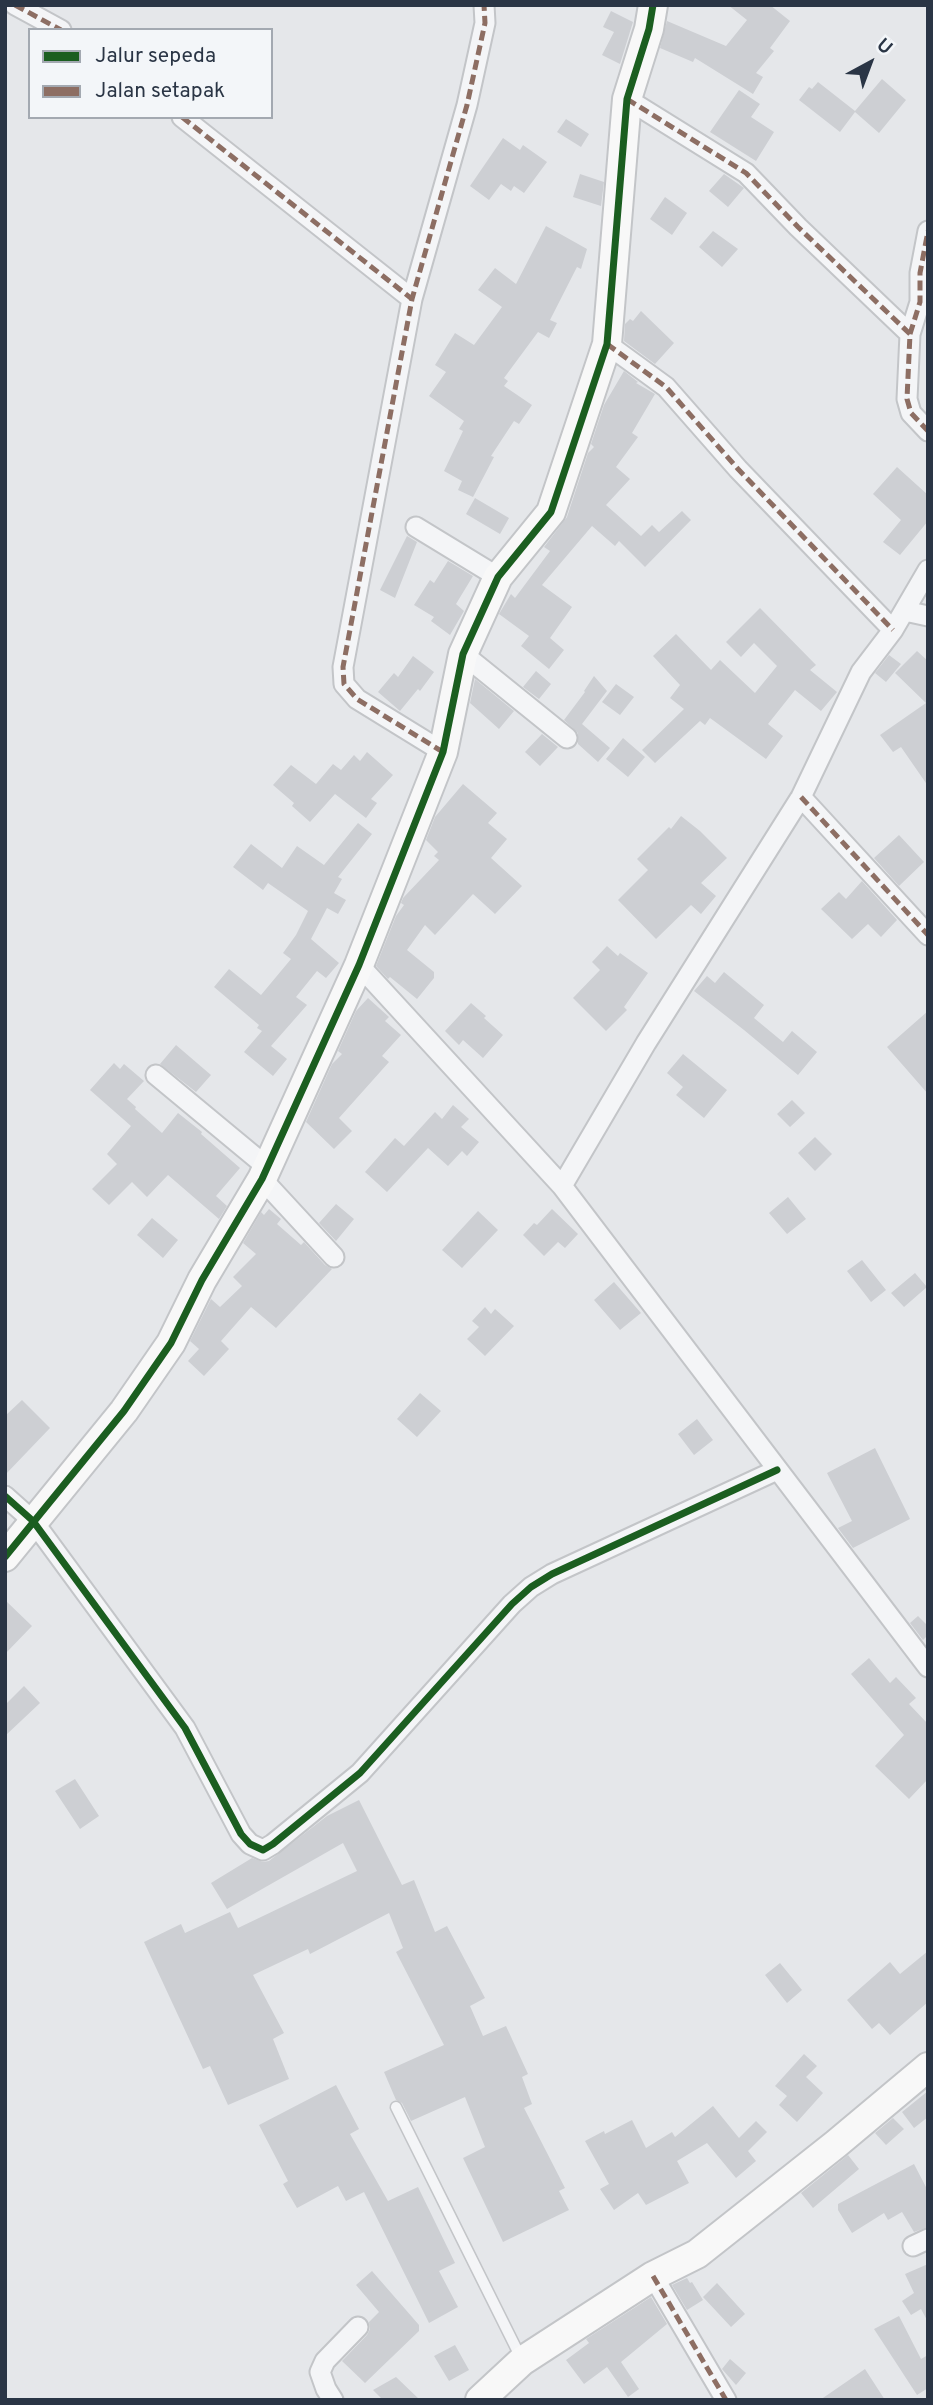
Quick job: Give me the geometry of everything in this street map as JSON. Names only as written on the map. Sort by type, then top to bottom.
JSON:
[{"type":"street","points":[[15,5],[57,28]]},
{"type":"street","points":[[443,752],[357,699],[344,684],[343,667],[412,299],[467,106],[485,23],[484,5]]},
{"type":"street","points":[[5,1557],[124,1411],[171,1343],[202,1280],[265,1173],[359,965],[443,752],[463,654],[498,576],[551,512],[607,344],[627,99],[649,29],[653,5]]},
{"type":"street","points":[[627,99],[746,173],[798,227],[910,334]]},
{"type":"street","points":[[185,119],[412,299]]},
{"type":"street","points":[[928,231],[920,273],[920,302],[910,334],[907,399],[911,413],[928,431]]},
{"type":"street","points":[[607,344],[666,387],[738,469],[893,630]]},
{"type":"street","points":[[416,527],[498,576]]},
{"type":"street","points":[[562,1186],[646,1043],[801,797],[861,672],[893,630],[928,570]]},
{"type":"street","points":[[905,611],[928,617]]},
{"type":"street","points":[[463,654],[567,738]]},
{"type":"street","points":[[801,797],[928,935]]},
{"type":"street","points":[[359,965],[562,1186],[928,1667]]},
{"type":"street","points":[[156,1075],[265,1173],[334,1257]]},
{"type":"street","points":[[5,1496],[33,1521],[184,1728],[241,1834],[250,1844],[263,1850],[360,1773],[512,1604],[531,1587],[552,1574],[777,1470]]},
{"type":"street","points":[[480,2400],[522,2361],[653,2276],[697,2254],[928,2067]]},
{"type":"street","points":[[653,2276],[726,2400]]},
{"type":"street","points":[[333,2400],[320,2372],[325,2361],[358,2327]]},
{"type":"lane","points":[[396,2107],[522,2361]]},
{"type":"building","points":[[728,5],[770,5],[790,21],[770,48],[774,51],[756,73],[763,77],[753,94],[695,58],[693,62],[660,48],[667,21],[726,46],[747,20]]},
{"type":"building","points":[[611,11],[633,22],[620,64],[602,55],[614,32],[603,27]]},
{"type":"building","points":[[882,79],[906,100],[879,133],[855,112],[840,132],[799,100],[809,87],[812,89],[818,82],[855,111]]},
{"type":"building","points":[[739,90],[760,104],[751,117],[774,132],[756,161],[710,132]]},
{"type":"building","points":[[566,119],[589,134],[581,147],[557,132]]},
{"type":"building","points":[[503,138],[520,150],[523,145],[547,162],[524,193],[514,186],[511,191],[501,184],[489,200],[470,186]]},
{"type":"building","points":[[580,174],[604,182],[601,206],[573,197]]},
{"type":"building","points":[[724,174],[744,188],[728,207],[709,191]]},
{"type":"building","points":[[665,197],[687,213],[672,235],[650,219]]},
{"type":"building","points":[[546,226],[587,249],[581,269],[577,267],[550,320],[557,323],[549,338],[538,332],[504,378],[508,381],[504,386],[532,405],[519,424],[514,421],[491,456],[494,457],[473,497],[458,490],[462,481],[444,471],[463,431],[459,429],[464,421],[429,396],[446,372],[435,365],[455,333],[474,345],[502,307],[478,290],[495,268],[516,284]]},
{"type":"building","points":[[713,231],[738,249],[722,267],[699,247]]},
{"type":"building","points":[[641,311],[674,343],[655,364],[624,341],[625,324],[630,319],[633,321]]},
{"type":"building","points":[[624,371],[638,382],[636,383],[655,394],[632,433],[638,437],[616,467],[630,479],[606,505],[641,536],[652,525],[659,532],[682,511],[691,520],[645,567],[619,541],[615,546],[592,526],[542,585],[572,607],[550,638],[564,650],[549,669],[521,646],[529,636],[499,614],[511,594],[515,598],[550,551],[544,547],[567,517],[588,453],[594,447],[591,444],[604,405]]},
{"type":"building","points":[[897,467],[928,495],[928,521],[900,555],[883,542],[901,520],[873,494]]},
{"type":"building","points":[[475,498],[509,518],[500,534],[466,514]]},
{"type":"building","points":[[407,536],[417,542],[395,598],[380,590]]},
{"type":"building","points":[[448,561],[473,576],[456,604],[464,611],[450,635],[431,621],[434,617],[414,605],[430,580],[434,583]]},
{"type":"building","points":[[760,608],[816,665],[810,670],[837,692],[821,711],[795,690],[768,724],[783,736],[766,759],[710,718],[705,725],[700,721],[655,763],[642,750],[684,709],[670,698],[680,685],[653,656],[676,634],[711,670],[720,660],[755,693],[777,666],[754,643],[741,657],[726,642]]},
{"type":"building","points":[[917,651],[928,661],[928,786],[901,747],[893,752],[880,735],[926,703],[895,673]]},
{"type":"building","points":[[889,655],[901,664],[886,682],[875,673]]},
{"type":"building","points":[[413,656],[434,672],[400,711],[378,692],[394,673],[398,677]]},
{"type":"building","points":[[536,671],[551,684],[539,699],[523,687]]},
{"type":"building","points":[[594,676],[607,691],[582,724],[610,748],[598,762],[578,744],[578,733],[564,720]]},
{"type":"building","points":[[475,679],[514,711],[499,729],[470,703]]},
{"type":"building","points":[[616,684],[634,697],[620,715],[602,702]]},
{"type":"building","points":[[542,734],[558,747],[540,766],[525,752]]},
{"type":"building","points":[[623,738],[645,757],[628,777],[606,759]]},
{"type":"building","points":[[367,752],[393,775],[371,799],[377,803],[366,818],[335,794],[310,822],[292,806],[294,803],[273,785],[291,765],[316,784],[333,764],[341,770],[354,755],[360,761]]},
{"type":"building","points":[[463,784],[497,813],[488,823],[507,839],[491,858],[522,886],[495,914],[473,894],[435,935],[425,925],[407,950],[434,972],[434,978],[417,999],[390,977],[388,979],[376,966],[396,916],[404,905],[401,903],[403,898],[439,860],[434,856],[438,852],[426,840],[435,817]]},
{"type":"building","points":[[681,816],[727,858],[701,883],[716,896],[701,914],[691,905],[656,939],[618,900],[648,870],[637,859],[669,827],[671,829]]},
{"type":"building","points":[[358,823],[372,834],[338,877],[342,879],[334,893],[346,900],[338,914],[327,908],[311,939],[339,963],[326,978],[317,971],[296,997],[307,1005],[271,1046],[287,1059],[273,1076],[244,1052],[262,1031],[257,1028],[259,1025],[214,987],[229,969],[261,995],[291,959],[283,953],[308,911],[268,883],[263,890],[233,867],[251,844],[282,868],[297,846],[324,865]]},
{"type":"building","points":[[899,835],[924,862],[899,886],[874,858]]},
{"type":"building","points":[[862,881],[897,920],[881,937],[868,924],[852,939],[821,909],[839,892],[846,899]]},
{"type":"building","points":[[607,946],[618,956],[620,953],[648,973],[624,1007],[627,1010],[606,1031],[573,998],[600,970],[592,962]]},
{"type":"building","points":[[724,972],[764,1005],[754,1018],[783,1042],[792,1031],[817,1052],[798,1075],[694,991],[707,976],[715,983]]},
{"type":"building","points":[[368,998],[389,1017],[385,1021],[401,1035],[382,1056],[389,1062],[339,1118],[352,1131],[334,1149],[306,1122],[332,1064],[342,1054],[338,1051],[356,1011]]},
{"type":"building","points":[[471,1003],[503,1035],[483,1058],[463,1040],[459,1045],[445,1031]]},
{"type":"building","points":[[928,1011],[928,1094],[887,1047]]},
{"type":"building","points":[[176,1045],[211,1075],[196,1092],[160,1064]]},
{"type":"building","points":[[683,1054],[727,1090],[704,1118],[676,1095],[683,1087],[667,1073]]},
{"type":"building","points":[[114,1063],[120,1069],[124,1064],[144,1081],[127,1099],[162,1133],[178,1113],[240,1168],[216,1196],[227,1206],[219,1219],[168,1175],[147,1197],[132,1182],[109,1205],[92,1189],[117,1164],[107,1154],[131,1126],[90,1090]]},
{"type":"building","points":[[792,1100],[805,1113],[790,1127],[777,1114]]},
{"type":"building","points":[[453,1105],[469,1119],[461,1127],[479,1142],[467,1156],[462,1151],[448,1166],[428,1148],[387,1192],[365,1172],[395,1138],[404,1146],[435,1112],[442,1119]]},
{"type":"building","points":[[815,1137],[832,1154],[815,1171],[798,1153]]},
{"type":"building","points":[[788,1197],[806,1219],[787,1234],[769,1213]]},
{"type":"building","points":[[336,1204],[354,1219],[336,1241],[319,1223]]},
{"type":"building","points":[[269,1209],[281,1219],[277,1224],[301,1245],[304,1242],[332,1269],[276,1328],[251,1307],[221,1341],[229,1349],[204,1376],[188,1361],[199,1349],[190,1341],[211,1299],[220,1307],[242,1286],[233,1277],[256,1254],[243,1243],[261,1212],[264,1215]]},
{"type":"building","points":[[552,1209],[578,1234],[565,1248],[558,1242],[544,1256],[523,1235]]},
{"type":"building","points":[[478,1211],[498,1230],[462,1268],[442,1250]]},
{"type":"building","points":[[152,1218],[178,1240],[163,1258],[137,1235]]},
{"type":"building","points":[[862,1260],[886,1290],[871,1302],[847,1271]]},
{"type":"building","points":[[915,1273],[927,1287],[904,1307],[891,1293]]},
{"type":"building","points":[[614,1282],[641,1313],[620,1330],[594,1300]]},
{"type":"building","points":[[485,1307],[491,1314],[495,1309],[514,1326],[485,1356],[467,1339],[479,1327],[472,1321]]},
{"type":"building","points":[[420,1393],[441,1411],[417,1437],[397,1419]]},
{"type":"building","points":[[22,1400],[50,1428],[5,1475],[5,1416]]},
{"type":"building","points":[[697,1419],[713,1440],[694,1455],[678,1434]]},
{"type":"building","points":[[875,1448],[910,1519],[853,1548],[838,1528],[852,1521],[827,1473]]},
{"type":"building","points":[[5,1600],[32,1626],[5,1654]]},
{"type":"building","points":[[918,1616],[928,1626],[928,1635],[923,1640],[910,1623]]},
{"type":"building","points":[[869,1658],[890,1683],[896,1677],[916,1698],[909,1704],[928,1724],[928,1779],[909,1799],[875,1766],[904,1735],[851,1674]]},
{"type":"building","points":[[24,1686],[40,1703],[5,1736],[5,1705]]},
{"type":"building","points":[[75,1779],[99,1816],[80,1829],[55,1791]]},
{"type":"building","points":[[359,1800],[402,1885],[414,1880],[435,1932],[447,1926],[485,1998],[470,2006],[483,2036],[506,2026],[528,2074],[522,2077],[532,2104],[524,2108],[565,2188],[559,2191],[569,2210],[503,2242],[463,2158],[485,2147],[465,2097],[411,2121],[402,2103],[396,2100],[384,2072],[444,2045],[396,1952],[403,1948],[389,1913],[310,1954],[308,1949],[253,1975],[284,2033],[273,2039],[289,2079],[228,2105],[210,2066],[203,2069],[144,1942],[181,1924],[185,1933],[230,1912],[238,1928],[357,1871],[343,1843],[227,1909],[211,1883],[252,1858],[269,1861],[327,1816]]},
{"type":"building","points":[[928,1951],[928,2002],[890,2035],[879,2023],[872,2029],[847,2000],[890,1962],[900,1974]]},
{"type":"building","points":[[780,1963],[802,1990],[787,2003],[765,1975]]},
{"type":"building","points":[[804,2054],[817,2066],[806,2077],[823,2093],[797,2122],[779,2105],[787,2096],[775,2086]]},
{"type":"building","points":[[336,2085],[359,2129],[350,2134],[388,2201],[418,2187],[455,2263],[439,2271],[458,2307],[429,2323],[364,2192],[346,2201],[338,2186],[297,2208],[283,2184],[288,2181],[259,2125]]},
{"type":"building","points":[[928,2091],[928,2117],[914,2128],[902,2112]]},
{"type":"building","points":[[713,2106],[739,2138],[756,2121],[767,2132],[748,2151],[756,2161],[736,2178],[707,2143],[677,2161],[689,2183],[646,2205],[638,2193],[614,2210],[600,2189],[609,2184],[585,2141],[632,2120],[646,2148],[672,2132],[675,2137]]},
{"type":"building","points":[[893,2118],[904,2129],[886,2145],[875,2133]]},
{"type":"building","points":[[848,2155],[859,2169],[813,2208],[801,2193]]},
{"type":"building","points":[[914,2164],[928,2191],[928,2227],[914,2232],[902,2212],[888,2220],[884,2213],[852,2233],[838,2210],[838,2204]]},
{"type":"building","points":[[928,2264],[928,2322],[921,2309],[911,2315],[902,2301],[914,2293],[905,2274]]},
{"type":"building","points":[[372,2271],[419,2325],[419,2331],[365,2383],[342,2361],[367,2335],[369,2322],[379,2312],[356,2285]]},
{"type":"building","points":[[687,2278],[703,2300],[687,2310],[672,2285]]},
{"type":"building","points":[[717,2283],[745,2314],[731,2327],[703,2297]]},
{"type":"building","points":[[651,2297],[667,2324],[621,2362],[639,2389],[628,2397],[607,2367],[584,2384],[566,2360],[589,2343],[586,2339]]},
{"type":"building","points":[[899,2316],[921,2359],[928,2355],[928,2388],[917,2395],[874,2329]]},
{"type":"building","points":[[455,2345],[469,2370],[449,2381],[434,2356]]},
{"type":"building","points":[[730,2359],[746,2373],[736,2385],[722,2369]]},
{"type":"building","points":[[865,2369],[885,2400],[820,2400]]},
{"type":"building","points":[[396,2377],[420,2400],[383,2400],[373,2390]]},
{"type":"marked path","points":[[15,5],[57,28]]},
{"type":"marked path","points":[[443,752],[357,699],[344,684],[343,667],[412,299],[467,105],[485,23],[484,5]]},
{"type":"marked path","points":[[627,99],[746,173],[798,227],[910,334],[907,399],[911,413],[928,431]]},
{"type":"marked path","points":[[185,119],[412,299]]},
{"type":"marked path","points":[[910,334],[920,302],[920,273],[928,231]]},
{"type":"marked path","points":[[607,344],[666,387],[738,469],[893,630]]},
{"type":"marked path","points":[[801,797],[928,935]]},
{"type":"marked path","points":[[653,2276],[726,2400]]},
{"type":"cycle path","points":[[5,1557],[124,1411],[171,1343],[202,1280],[262,1179],[359,965],[443,752],[463,654],[498,577],[551,512],[607,344],[627,99],[649,29],[653,5]]},
{"type":"cycle path","points":[[5,1496],[33,1521],[185,1728],[241,1834],[250,1844],[263,1850],[360,1773],[512,1604],[531,1587],[552,1574],[777,1470]]}]
